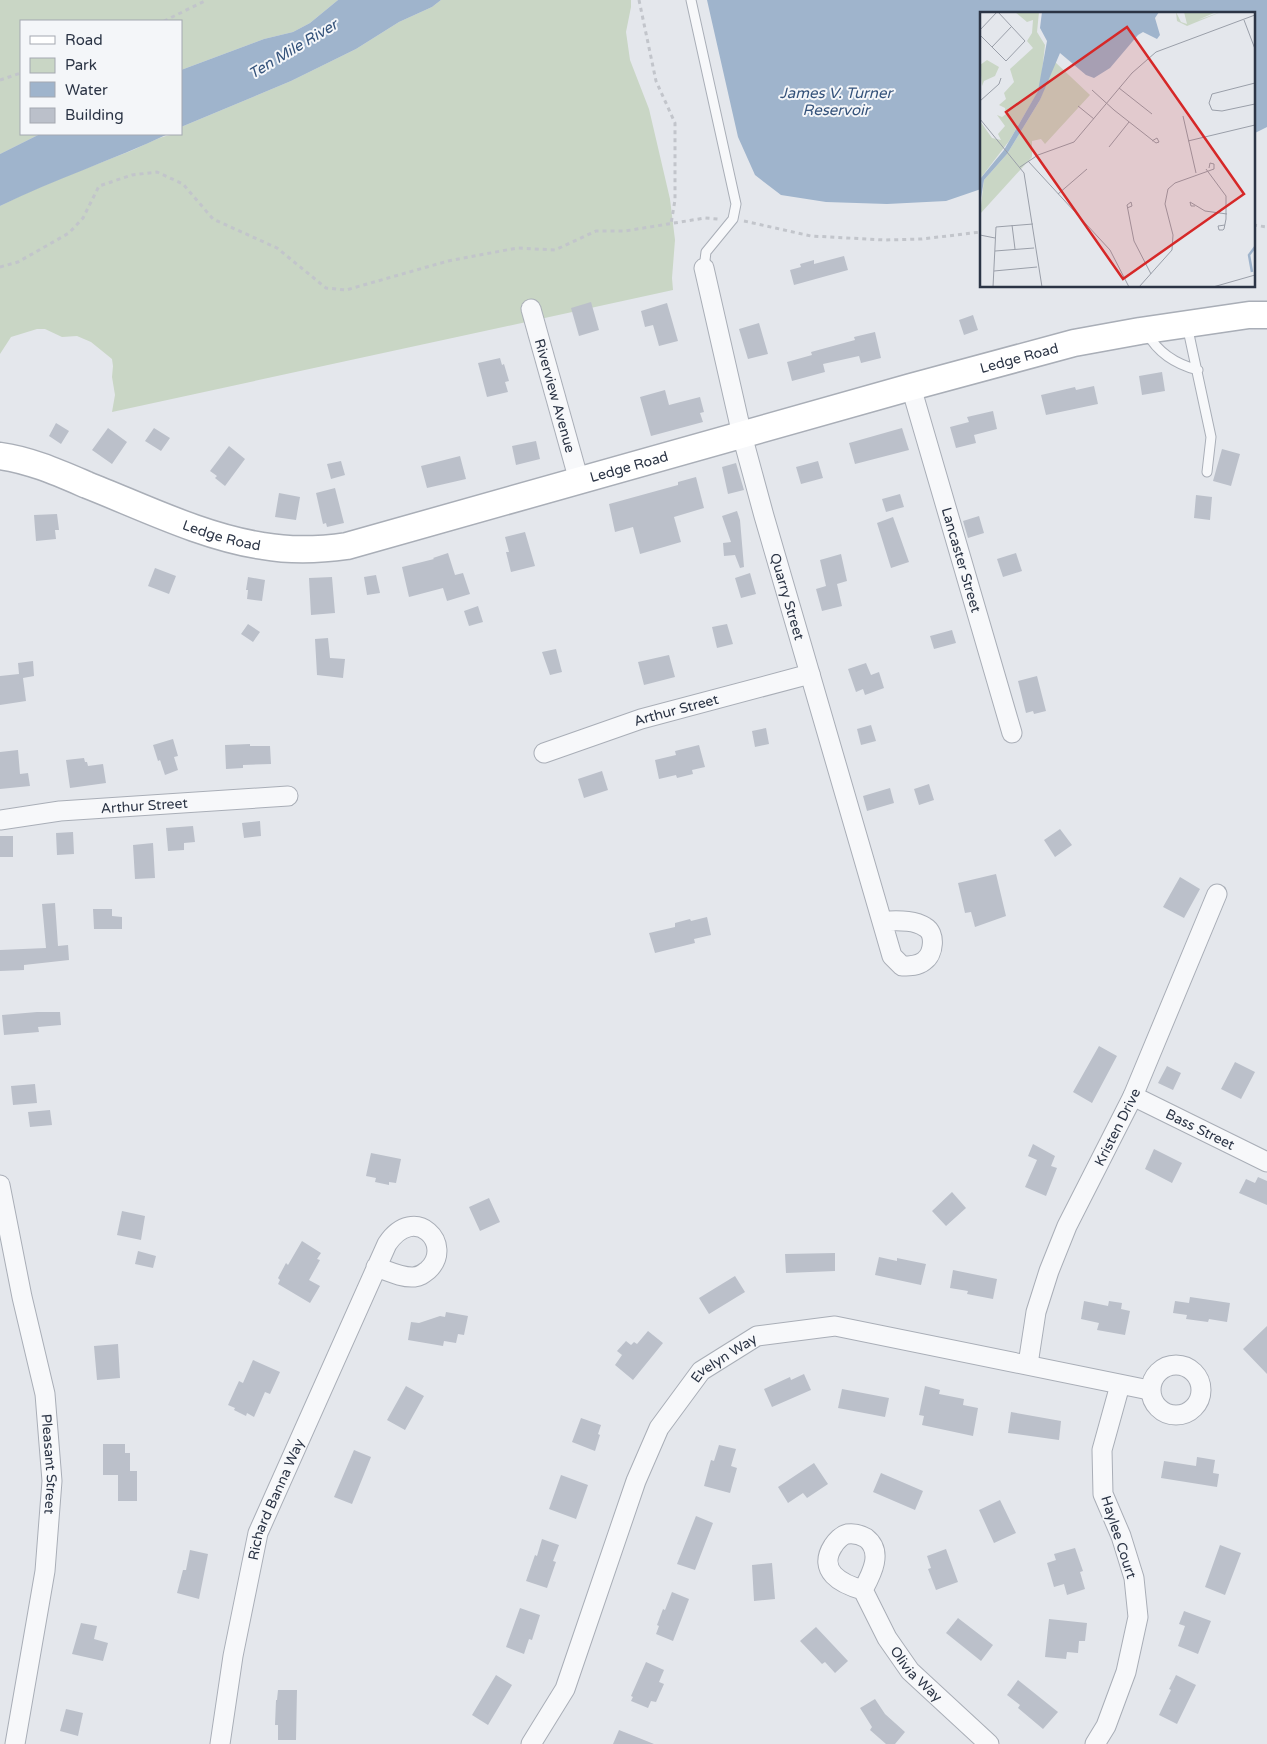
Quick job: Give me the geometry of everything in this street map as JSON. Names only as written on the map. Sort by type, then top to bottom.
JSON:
[{"type":"street","name":"Quarry Street","points":[[704,268],[742,434],[883,921]]},
{"type":"street","name":"Riverview Avenue","points":[[531,310],[579,481]]},
{"type":"street","name":"Ledge Road","points":[[0,456],[42,467],[221,536],[264,546],[303,549],[347,546],[742,434],[1074,343],[1145,330],[1249,315],[1267,315]]},
{"type":"street","name":"Lancaster Street","points":[[911,387],[1012,733]]},
{"type":"street","name":"Arthur Street","points":[[544,753],[641,719],[810,674]]},
{"type":"street","name":"Arthur Street","points":[[0,820],[60,811],[288,796]]},
{"type":"street","name":"Kristen Drive","points":[[1028,1364],[1036,1312],[1049,1271],[1067,1226],[1133,1096],[1217,894]]},
{"type":"street","name":"Bass Street","points":[[1133,1096],[1267,1162]]},
{"type":"street","name":"Pleasant Street","points":[[0,1185],[22,1297],[45,1394],[52,1480],[45,1571],[15,1744]]},
{"type":"street","name":"Richard Banna Way","points":[[220,1744],[234,1656],[258,1533],[376,1267]]},
{"type":"street","name":"Evelyn Way","points":[[531,1744],[566,1688],[636,1481],[659,1428],[701,1371],[757,1336],[835,1326],[1150,1390]]},
{"type":"street","name":"Haylee Court","points":[[1095,1744],[1106,1726],[1126,1672],[1138,1617],[1134,1578],[1121,1536],[1103,1494],[1102,1450],[1120,1385]]},
{"type":"street","name":"Olivia Way","points":[[862,1590],[887,1638],[910,1671],[989,1744]]},
{"type":"lane","points":[[691,0],[736,204],[733,219],[706,252],[704,268]]},
{"type":"lane","points":[[1187,324],[1212,437],[1207,472]]},
{"type":"lane","points":[[1145,330],[1154,346],[1182,366],[1198,370]]},
{"type":"path","points":[[166,20],[207,0]]},
{"type":"path","points":[[639,0],[656,81],[675,123],[675,200],[671,224]]},
{"type":"path","points":[[0,80],[20,73]]},
{"type":"path","points":[[0,267],[18,262],[69,233],[83,218],[99,186],[132,175],[157,172],[183,184],[213,219],[277,248],[326,288],[346,290],[448,261],[517,248],[555,250],[596,231],[626,231],[705,218],[733,219],[811,236],[885,240],[922,239],[980,232]]},
{"type":"path","points":[[1254,225],[1267,227]]},
{"type":"green space","points":[[0,0],[338,0],[310,23],[293,32],[264,39],[182,70],[182,20],[20,20],[20,135],[38,135],[0,154]]},
{"type":"green space","points":[[441,0],[631,0],[626,32],[630,60],[649,109],[670,199],[675,240],[673,290],[112,412],[115,395],[112,359],[91,342],[77,336],[62,337],[45,329],[37,329],[11,337],[0,354],[0,206],[47,184],[154,140],[170,135],[182,135],[182,127],[291,81],[356,49],[399,22],[432,7]]},
{"type":"water","name":"Ten Mile River","points":[[338,0],[441,0],[432,7],[399,22],[356,49],[291,81],[182,127],[182,70],[264,39],[293,32],[310,23]]},
{"type":"water","name":"James V. Turner Reservoir","points":[[707,0],[1267,0],[1267,127],[1254,134],[1254,12],[980,12],[980,189],[946,201],[887,204],[826,202],[781,195],[755,175],[738,137]]},
{"type":"water","points":[[38,135],[166,135],[0,206],[0,154]]},
{"type":"building","points":[[844,256],[848,270],[794,285],[790,270],[801,267],[800,264],[814,260],[814,264]]},
{"type":"building","points":[[591,302],[599,330],[579,336],[571,308]]},
{"type":"building","points":[[667,303],[678,341],[659,346],[653,325],[645,327],[641,311]]},
{"type":"building","points":[[973,315],[978,330],[964,335],[959,320]]},
{"type":"building","points":[[759,323],[768,354],[748,359],[739,329]]},
{"type":"building","points":[[875,332],[881,358],[861,363],[859,356],[823,364],[825,372],[792,381],[787,362],[812,355],[811,352],[855,340],[854,337]]},
{"type":"building","points":[[500,358],[502,365],[504,364],[509,381],[505,382],[508,392],[487,397],[478,363]]},
{"type":"building","points":[[1162,372],[1165,391],[1142,395],[1139,376]]},
{"type":"building","points":[[1094,386],[1098,404],[1046,415],[1041,395],[1075,387],[1076,390]]},
{"type":"building","points":[[665,390],[669,405],[700,397],[704,412],[700,413],[703,422],[651,436],[640,397]]},
{"type":"building","points":[[993,411],[997,429],[974,435],[976,443],[956,448],[950,427],[969,422],[967,417]]},
{"type":"building","points":[[56,423],[69,431],[61,444],[49,436]]},
{"type":"building","points":[[108,428],[127,442],[112,464],[92,450]]},
{"type":"building","points":[[154,428],[170,438],[161,451],[145,441]]},
{"type":"building","points":[[902,428],[909,450],[855,464],[849,443]]},
{"type":"building","points":[[536,441],[540,459],[516,465],[512,446]]},
{"type":"building","points":[[229,446],[245,459],[225,486],[210,471]]},
{"type":"building","points":[[1222,449],[1240,454],[1231,486],[1213,481]]},
{"type":"building","points":[[460,456],[466,479],[427,488],[421,466]]},
{"type":"building","points":[[341,461],[345,475],[331,479],[327,464]]},
{"type":"building","points":[[818,461],[823,478],[801,484],[796,467]]},
{"type":"building","points":[[736,463],[744,490],[728,494],[722,467]]},
{"type":"building","points":[[696,477],[704,508],[674,517],[681,542],[640,554],[633,527],[615,532],[609,504],[678,485],[678,482]]},
{"type":"building","points":[[335,488],[344,523],[327,527],[326,523],[323,524],[316,493]]},
{"type":"building","points":[[279,493],[300,497],[296,520],[275,517]]},
{"type":"building","points":[[900,494],[904,507],[886,512],[882,499]]},
{"type":"building","points":[[1196,495],[1212,497],[1210,520],[1194,518]]},
{"type":"building","points":[[737,511],[740,520],[744,567],[740,568],[735,555],[724,556],[723,543],[731,542],[722,516]]},
{"type":"building","points":[[57,514],[59,530],[55,530],[56,539],[36,541],[34,515]]},
{"type":"building","points":[[979,516],[984,533],[968,538],[963,521]]},
{"type":"building","points":[[893,517],[909,562],[891,568],[877,523]]},
{"type":"building","points":[[525,532],[535,566],[511,572],[506,552],[509,552],[505,537]]},
{"type":"building","points":[[448,553],[455,575],[463,573],[470,594],[447,601],[443,588],[409,597],[402,567],[434,559]]},
{"type":"building","points":[[1016,553],[1022,571],[1003,577],[997,559]]},
{"type":"building","points":[[841,554],[847,581],[837,584],[842,606],[822,611],[816,589],[826,586],[820,560]]},
{"type":"building","points":[[155,568],[176,576],[169,594],[148,586]]},
{"type":"building","points":[[750,573],[756,594],[741,598],[735,578]]},
{"type":"building","points":[[376,575],[380,593],[367,595],[364,577]]},
{"type":"building","points":[[248,577],[265,580],[262,601],[247,599]]},
{"type":"building","points":[[332,577],[335,613],[311,615],[309,578]]},
{"type":"building","points":[[478,606],[483,622],[469,626],[464,611]]},
{"type":"building","points":[[248,624],[260,632],[253,642],[241,634]]},
{"type":"building","points":[[727,624],[733,644],[717,648],[712,627]]},
{"type":"building","points":[[952,630],[956,643],[934,649],[930,636]]},
{"type":"building","points":[[328,638],[330,658],[345,659],[343,678],[317,675],[315,639]]},
{"type":"building","points":[[556,649],[562,672],[550,675],[542,652]]},
{"type":"building","points":[[669,655],[675,677],[644,685],[638,662]]},
{"type":"building","points":[[33,661],[34,676],[23,678],[26,701],[0,705],[0,676],[19,674],[18,663]]},
{"type":"building","points":[[866,663],[871,675],[879,672],[884,688],[865,695],[863,689],[856,692],[848,669]]},
{"type":"building","points":[[1037,676],[1046,711],[1034,714],[1033,711],[1026,713],[1018,681]]},
{"type":"building","points":[[871,725],[876,741],[861,745],[857,729]]},
{"type":"building","points":[[766,728],[769,744],[755,747],[752,731]]},
{"type":"building","points":[[173,739],[178,756],[174,757],[178,770],[165,775],[153,745]]},
{"type":"building","points":[[250,744],[250,746],[270,746],[271,764],[243,765],[243,768],[226,769],[225,745]]},
{"type":"building","points":[[699,745],[705,767],[692,770],[693,774],[677,778],[676,775],[659,779],[655,760],[676,755],[675,751]]},
{"type":"building","points":[[18,750],[20,774],[28,773],[30,786],[0,789],[0,752]]},
{"type":"building","points":[[84,758],[88,766],[103,764],[106,783],[70,788],[66,760]]},
{"type":"building","points":[[602,771],[608,790],[584,798],[578,779]]},
{"type":"building","points":[[929,784],[934,800],[919,805],[914,789]]},
{"type":"building","points":[[890,788],[894,803],[867,811],[863,796]]},
{"type":"building","points":[[260,821],[261,836],[244,838],[242,823]]},
{"type":"building","points":[[193,826],[195,842],[184,843],[184,850],[168,851],[166,828]]},
{"type":"building","points":[[1060,829],[1072,845],[1055,857],[1044,840]]},
{"type":"building","points":[[73,832],[74,854],[57,855],[56,833]]},
{"type":"building","points":[[0,836],[13,836],[13,857],[0,857]]},
{"type":"building","points":[[153,843],[155,878],[135,879],[133,845]]},
{"type":"building","points":[[996,874],[1006,916],[975,927],[971,912],[965,913],[958,883]]},
{"type":"building","points":[[1180,877],[1200,889],[1184,918],[1163,907]]},
{"type":"building","points":[[55,903],[58,946],[68,945],[69,960],[24,965],[24,970],[0,971],[0,950],[46,948],[42,904]]},
{"type":"building","points":[[93,909],[112,909],[112,916],[122,917],[122,929],[94,929]]},
{"type":"building","points":[[707,917],[711,935],[694,939],[695,943],[655,953],[649,933],[675,927],[675,923]]},
{"type":"building","points":[[60,1012],[61,1025],[38,1027],[39,1032],[4,1035],[2,1015]]},
{"type":"building","points":[[1099,1046],[1117,1056],[1092,1103],[1073,1092]]},
{"type":"building","points":[[1235,1062],[1255,1072],[1241,1099],[1221,1089]]},
{"type":"building","points":[[1167,1066],[1181,1073],[1173,1090],[1158,1083]]},
{"type":"building","points":[[35,1084],[37,1103],[13,1105],[11,1086]]},
{"type":"building","points":[[50,1110],[52,1125],[30,1127],[28,1112]]},
{"type":"building","points":[[1033,1144],[1055,1156],[1051,1166],[1057,1168],[1046,1196],[1025,1187],[1037,1160],[1028,1156]]},
{"type":"building","points":[[1154,1149],[1182,1163],[1172,1183],[1145,1169]]},
{"type":"building","points":[[371,1153],[401,1159],[396,1183],[389,1182],[389,1185],[375,1182],[376,1178],[366,1176]]},
{"type":"building","points":[[1258,1177],[1267,1181],[1267,1205],[1239,1193],[1246,1179],[1255,1183]]},
{"type":"building","points":[[952,1192],[966,1208],[946,1226],[932,1211]]},
{"type":"building","points":[[489,1198],[500,1222],[480,1231],[469,1207]]},
{"type":"building","points":[[122,1211],[145,1216],[141,1240],[117,1235]]},
{"type":"building","points":[[302,1241],[321,1253],[317,1259],[320,1260],[309,1280],[320,1286],[310,1303],[278,1284],[280,1280],[278,1278],[286,1263],[288,1265]]},
{"type":"building","points":[[138,1251],[156,1256],[153,1268],[135,1264]]},
{"type":"building","points":[[835,1253],[835,1271],[786,1273],[785,1254]]},
{"type":"building","points":[[879,1257],[897,1261],[897,1258],[926,1264],[921,1285],[875,1275]]},
{"type":"building","points":[[953,1270],[997,1279],[993,1299],[967,1294],[968,1291],[950,1288]]},
{"type":"building","points":[[735,1276],[745,1292],[709,1314],[699,1298]]},
{"type":"building","points":[[1190,1297],[1230,1303],[1227,1322],[1209,1319],[1208,1322],[1186,1319],[1187,1315],[1173,1313],[1175,1301],[1189,1303]]},
{"type":"building","points":[[1084,1301],[1108,1306],[1109,1301],[1122,1303],[1121,1309],[1130,1311],[1125,1335],[1097,1330],[1099,1323],[1081,1319]]},
{"type":"building","points":[[446,1312],[468,1316],[464,1335],[458,1334],[456,1343],[444,1341],[443,1346],[408,1340],[411,1322],[419,1323],[440,1316],[445,1317]]},
{"type":"building","points":[[1267,1326],[1267,1374],[1243,1349]]},
{"type":"building","points":[[648,1331],[663,1343],[633,1380],[615,1365],[622,1355],[617,1351],[626,1341],[631,1345],[634,1342],[637,1344]]},
{"type":"building","points":[[118,1344],[120,1378],[97,1380],[94,1346]]},
{"type":"building","points":[[253,1360],[280,1372],[270,1394],[265,1392],[254,1417],[247,1413],[246,1416],[228,1405],[239,1381],[243,1383]]},
{"type":"building","points":[[804,1374],[811,1390],[772,1407],[764,1389],[790,1377],[791,1380]]},
{"type":"building","points":[[406,1386],[424,1396],[405,1430],[387,1420]]},
{"type":"building","points":[[925,1386],[940,1390],[939,1394],[964,1399],[963,1405],[978,1408],[973,1436],[922,1425],[924,1416],[919,1415]]},
{"type":"building","points":[[842,1389],[889,1398],[885,1417],[838,1408]]},
{"type":"building","points":[[1011,1412],[1061,1421],[1059,1440],[1008,1433]]},
{"type":"building","points":[[581,1418],[601,1425],[595,1451],[572,1442]]},
{"type":"building","points":[[103,1444],[125,1444],[125,1453],[130,1453],[130,1471],[137,1471],[137,1501],[118,1501],[118,1475],[103,1475]]},
{"type":"building","points":[[719,1445],[736,1449],[731,1466],[737,1468],[730,1493],[704,1486],[711,1460],[714,1461]]},
{"type":"building","points":[[354,1450],[371,1457],[352,1504],[334,1497]]},
{"type":"building","points":[[1197,1457],[1215,1460],[1213,1473],[1219,1474],[1217,1487],[1161,1478],[1164,1461],[1196,1466]]},
{"type":"building","points":[[814,1463],[828,1484],[807,1498],[803,1493],[788,1503],[778,1487]]},
{"type":"building","points":[[881,1473],[923,1491],[915,1510],[873,1492]]},
{"type":"building","points":[[561,1475],[588,1485],[576,1519],[549,1509]]},
{"type":"building","points":[[1000,1500],[1016,1533],[994,1543],[979,1510]]},
{"type":"building","points":[[696,1516],[713,1523],[695,1570],[677,1564]]},
{"type":"building","points":[[542,1539],[559,1545],[553,1561],[556,1562],[547,1588],[526,1581]]},
{"type":"building","points":[[1220,1545],[1241,1553],[1225,1595],[1205,1587]]},
{"type":"building","points":[[1075,1548],[1083,1571],[1080,1572],[1085,1589],[1067,1595],[1064,1584],[1054,1587],[1047,1563],[1056,1560],[1054,1554]]},
{"type":"building","points":[[946,1549],[958,1582],[936,1590],[928,1569],[931,1568],[927,1556]]},
{"type":"building","points":[[190,1550],[208,1554],[199,1599],[177,1593],[183,1570],[186,1570]]},
{"type":"building","points":[[772,1563],[775,1599],[754,1601],[752,1565]]},
{"type":"building","points":[[672,1592],[689,1599],[673,1641],[656,1634],[663,1609],[665,1610]]},
{"type":"building","points":[[520,1608],[540,1615],[532,1640],[529,1639],[524,1654],[506,1647]]},
{"type":"building","points":[[1184,1611],[1211,1621],[1198,1654],[1178,1646],[1185,1626],[1179,1624]]},
{"type":"building","points":[[958,1618],[993,1645],[981,1661],[946,1633]]},
{"type":"building","points":[[1049,1619],[1087,1623],[1085,1641],[1079,1641],[1078,1653],[1067,1652],[1066,1659],[1045,1657]]},
{"type":"building","points":[[81,1623],[97,1626],[94,1639],[108,1643],[103,1661],[72,1654]]},
{"type":"building","points":[[816,1627],[848,1661],[835,1673],[825,1662],[822,1664],[800,1641]]},
{"type":"building","points":[[646,1662],[664,1670],[659,1682],[664,1684],[656,1702],[651,1701],[648,1708],[631,1701],[633,1697],[631,1696]]},
{"type":"building","points":[[496,1675],[512,1685],[488,1725],[472,1715]]},
{"type":"building","points":[[1176,1675],[1196,1685],[1177,1724],[1159,1715]]},
{"type":"building","points":[[1018,1680],[1058,1712],[1043,1729],[1018,1708],[1020,1705],[1007,1695]]},
{"type":"building","points":[[278,1690],[297,1690],[296,1740],[278,1740],[278,1725],[275,1725]]},
{"type":"building","points":[[875,1699],[885,1714],[905,1732],[895,1744],[886,1744],[870,1730],[872,1727],[860,1708]]},
{"type":"building","points":[[66,1709],[83,1713],[78,1736],[60,1731]]},
{"type":"building","points":[[619,1730],[654,1744],[613,1744]]}]
